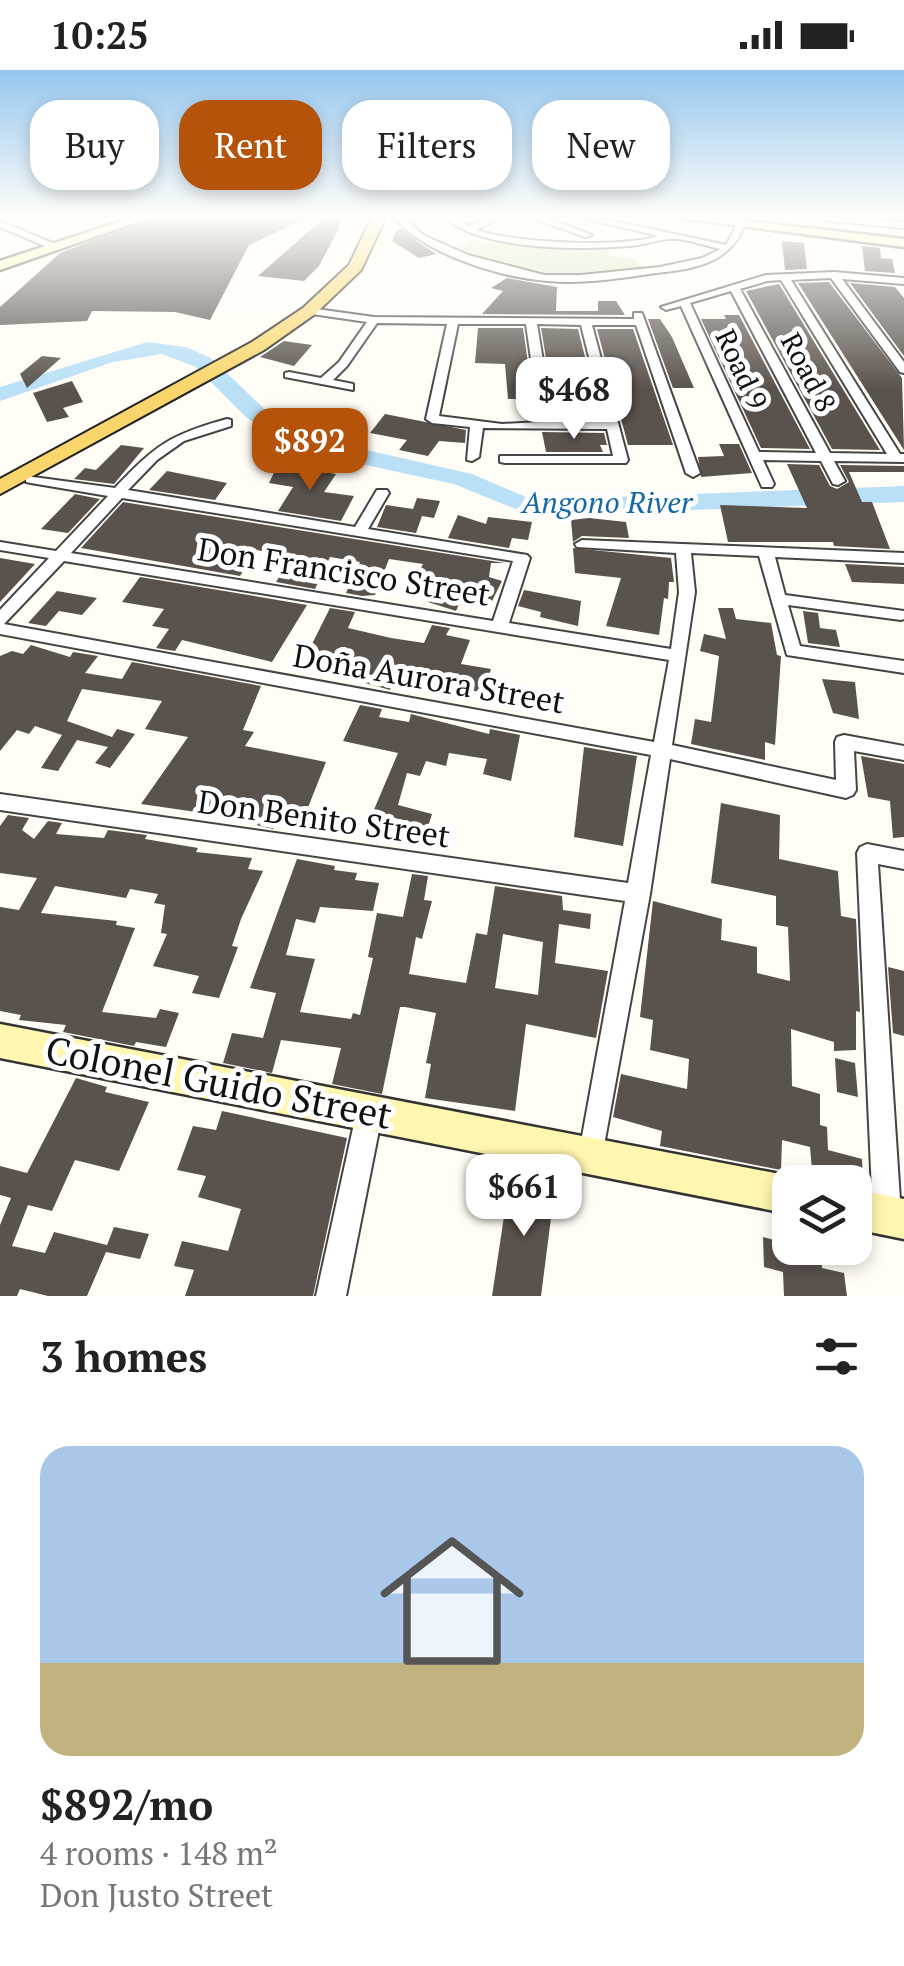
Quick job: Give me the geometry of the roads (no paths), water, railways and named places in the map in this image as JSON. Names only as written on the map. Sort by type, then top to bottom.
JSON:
[{"type":"main road","points":[[0,488],[250,343],[300,310],[339,274]]},
{"type":"main road","points":[[0,470],[181,381]]},
{"type":"main road","name":"Colonel Guido Street","points":[[0,1041],[592,1152],[772,1191]]},
{"type":"street","points":[[532,274],[548,279],[592,274]]},
{"type":"street","points":[[834,275],[904,370]]},
{"type":"street","points":[[666,307],[784,277],[834,275],[899,281],[904,292]]},
{"type":"street","points":[[784,277],[900,457]]},
{"type":"street","name":"Road 8","points":[[734,287],[838,481]]},
{"type":"street","name":"Road 9","points":[[684,302],[768,484]]},
{"type":"street","points":[[300,310],[374,320],[586,322],[639,318],[693,473]]},
{"type":"street","points":[[324,382],[343,364],[374,320]]},
{"type":"street","points":[[453,321],[432,420],[502,426],[612,425]]},
{"type":"street","points":[[531,321],[547,426]]},
{"type":"street","points":[[504,459],[621,460],[586,322]]},
{"type":"street","points":[[288,375],[348,387]]},
{"type":"street","points":[[0,620],[164,447],[200,430],[227,423]]},
{"type":"street","points":[[472,458],[477,425]]},
{"type":"street","points":[[756,456],[900,457]]},
{"type":"street","points":[[31,479],[522,558],[500,625]]},
{"type":"street","points":[[359,532],[382,494]]},
{"type":"street","points":[[582,544],[904,558]]},
{"type":"street","name":"Don Francisco Street","points":[[0,546],[678,656]]},
{"type":"street","points":[[592,1152],[678,656],[686,592],[683,549]]},
{"type":"street","points":[[766,552],[793,651],[904,666]]},
{"type":"street","points":[[778,599],[900,614]]},
{"type":"street","name":"Doña Aurora Street","points":[[0,629],[661,750],[846,790],[844,742],[904,754]]},
{"type":"street","name":"Don Benito Street","points":[[0,802],[639,894]]},
{"type":"street","points":[[882,1214],[867,853],[904,860]]},
{"type":"street","points":[[331,1296],[370,1110]]},
{"type":"waterway","name":"Angono River","points":[[0,394],[106,358],[162,348],[204,362],[267,424],[284,434],[327,450],[463,479],[533,508],[904,494]]}]
